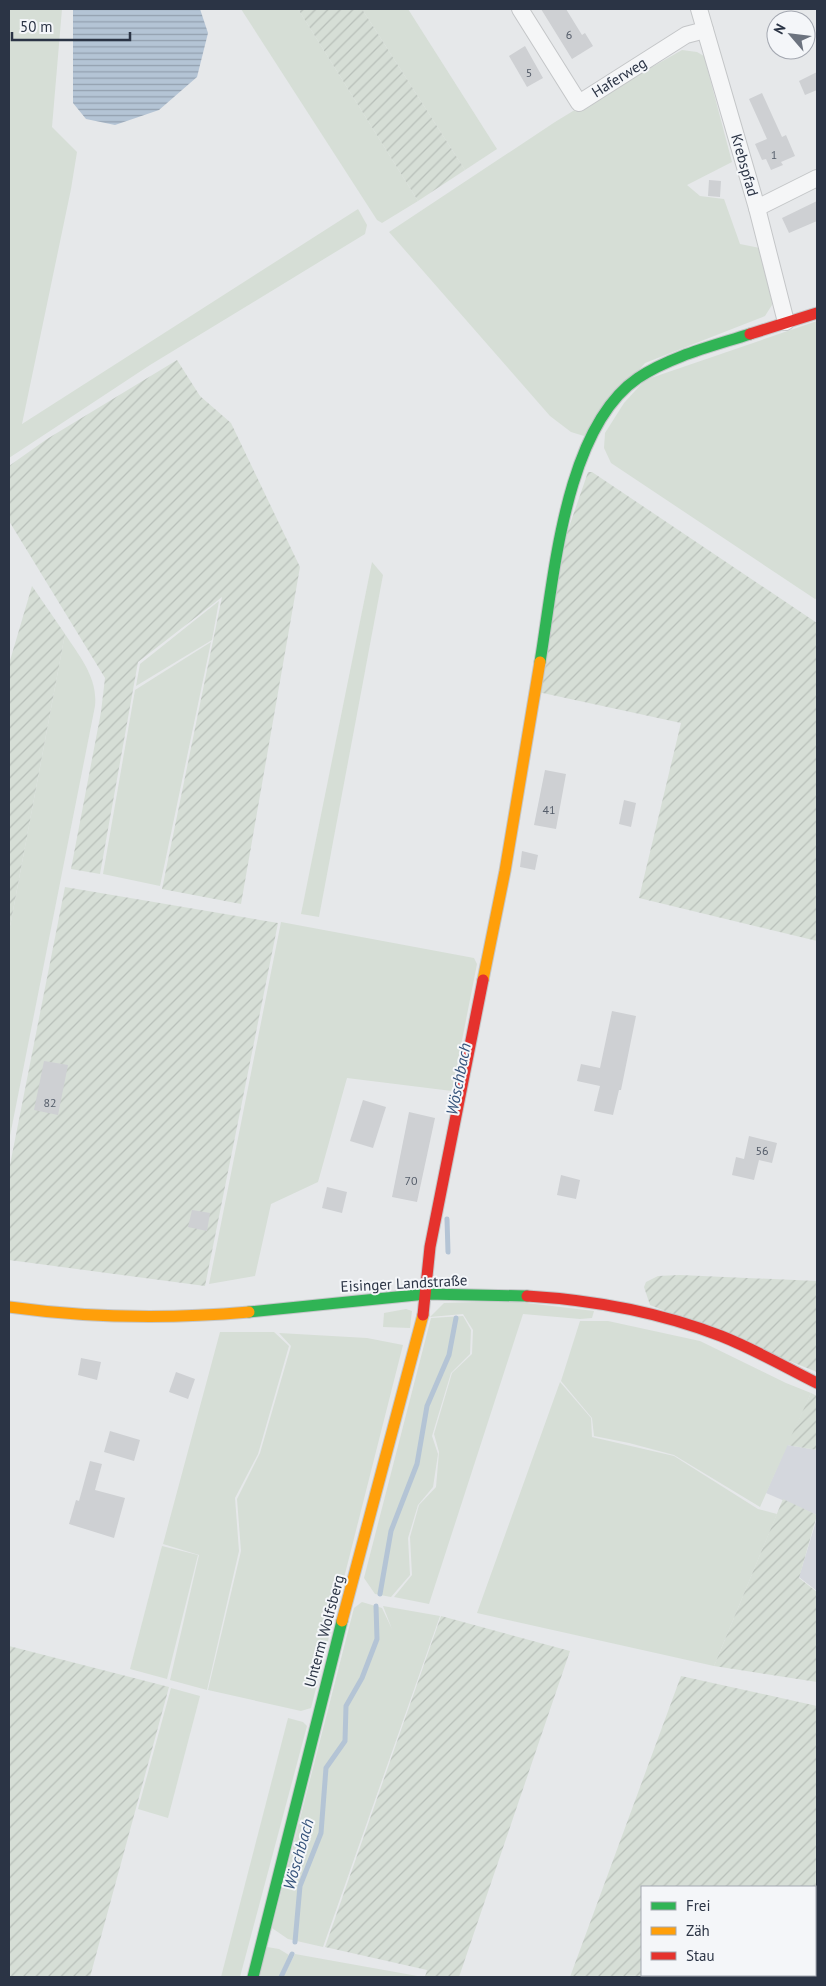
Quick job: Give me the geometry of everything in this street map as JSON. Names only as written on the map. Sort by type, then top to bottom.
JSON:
[{"type":"street","name":"Haferweg","points":[[520,9],[579,103],[686,35],[705,30]]},
{"type":"street","name":"Krebspfad","points":[[700,9],[757,208],[786,322]]},
{"type":"street","points":[[757,208],[817,178]]},
{"type":"street","points":[[786,322],[817,313]]},
{"type":"street","name":"Unterm Wolfsberg","points":[[253,1977],[316,1721],[423,1316],[430,1248],[504,871],[561,535],[571,492],[594,428],[605,411],[630,384],[649,372],[681,358],[786,322]]},
{"type":"street","name":"Eisinger Landstraße","points":[[9,1308],[77,1316],[161,1318],[260,1311],[425,1294],[533,1297],[640,1312],[681,1323],[720,1336],[817,1383]]},
{"type":"shaded area","points":[[9,9],[62,9],[52,127],[77,152],[22,424],[358,209],[367,225],[365,234],[150,365],[9,458]]},
{"type":"shaded area","points":[[241,9],[298,9],[418,201],[382,223],[377,220]]},
{"type":"shaded area","points":[[298,9],[362,9],[465,170],[418,201]]},
{"type":"shaded area","points":[[362,9],[408,9],[497,149],[465,170]]},
{"type":"shaded area","points":[[682,50],[697,52],[704,56],[732,162],[687,185],[700,196],[724,199],[740,244],[760,248],[771,287],[772,305],[765,316],[645,363],[584,436],[571,432],[550,416],[389,232],[555,122],[645,67],[652,67]]},
{"type":"shaded area","points":[[817,321],[817,598],[815,599],[611,463],[604,448],[605,433],[624,403],[645,380]]},
{"type":"shaded area","points":[[177,360],[200,396],[231,423],[300,567],[241,904],[162,889],[222,597],[138,662],[100,874],[71,869],[101,712],[105,678],[9,521],[9,466],[47,439]]},
{"type":"shaded area","points":[[588,472],[592,472],[817,623],[817,941],[639,898],[681,723],[538,692],[567,533]]},
{"type":"shaded area","points":[[372,562],[383,575],[319,917],[301,914]]},
{"type":"shaded area","points":[[32,586],[65,634],[9,932],[9,664]]},
{"type":"shaded area","points":[[219,601],[212,640],[136,686],[140,664]]},
{"type":"shaded area","points":[[65,634],[91,677],[94,686],[95,706],[9,1141],[9,932]]},
{"type":"shaded area","points":[[211,642],[160,886],[103,874],[135,690]]},
{"type":"shaded area","points":[[65,887],[278,923],[205,1286],[9,1260],[9,1170]]},
{"type":"shaded area","points":[[281,922],[474,958],[477,964],[452,1091],[347,1078],[318,1182],[271,1204],[255,1276],[209,1284]]},
{"type":"shaded area","points":[[680,1275],[817,1281],[817,1372],[650,1305],[644,1287],[646,1282],[658,1276]]},
{"type":"shaded area","points":[[510,1301],[594,1311],[592,1318],[580,1319],[523,1314],[429,1604],[394,1597],[412,1575],[410,1537],[419,1505],[436,1487],[439,1452],[434,1434],[452,1373],[472,1354],[473,1330],[463,1314],[430,1317],[444,1303]]},
{"type":"shaded area","points":[[406,1309],[412,1311],[410,1328],[383,1327],[384,1313]]},
{"type":"shaded area","points":[[463,1316],[471,1330],[470,1354],[451,1373],[432,1436],[438,1454],[433,1487],[418,1505],[408,1538],[410,1575],[391,1597],[375,1594],[364,1578],[431,1318]]},
{"type":"shaded area","points":[[580,1321],[608,1321],[700,1341],[786,1383],[811,1393],[760,1507],[674,1455],[594,1436],[592,1418],[561,1381]]},
{"type":"shaded area","points":[[220,1332],[274,1332],[289,1346],[258,1454],[235,1498],[239,1551],[207,1690],[170,1680],[199,1555],[163,1544]]},
{"type":"shaded area","points":[[279,1333],[367,1338],[403,1345],[311,1708],[301,1711],[208,1690],[241,1551],[237,1499],[260,1453],[291,1346]]},
{"type":"shaded area","points":[[560,1382],[591,1418],[592,1437],[674,1456],[758,1509],[777,1514],[714,1666],[477,1613]]},
{"type":"shaded area","points":[[811,1393],[817,1396],[817,1450],[787,1445]]},
{"type":"shaded area","points":[[787,1445],[817,1450],[817,1515],[766,1493]]},
{"type":"shaded area","points":[[783,1499],[817,1515],[799,1578],[817,1592],[817,1682],[714,1666]]},
{"type":"shaded area","points":[[817,1518],[817,1591],[799,1577]]},
{"type":"shaded area","points":[[162,1546],[198,1555],[167,1679],[130,1669]]},
{"type":"shaded area","points":[[362,1602],[382,1608],[392,1629],[383,1606],[440,1616],[323,1947],[288,1939],[272,1928],[354,1608]]},
{"type":"shaded area","points":[[441,1616],[570,1651],[459,1977],[425,1977],[427,1970],[325,1947]]},
{"type":"shaded area","points":[[9,1646],[169,1687],[90,1977],[9,1977]]},
{"type":"shaded area","points":[[681,1676],[817,1706],[817,1977],[570,1977]]},
{"type":"shaded area","points":[[171,1688],[200,1696],[168,1818],[138,1809]]},
{"type":"shaded area","points":[[288,1718],[303,1722],[307,1726],[240,1977],[221,1977]]},
{"type":"shaded area","points":[[267,1947],[279,1949],[289,1955],[279,1977],[256,1977]]},
{"type":"shaded area","points":[[295,1954],[423,1977],[283,1977]]},
{"type":"water","points":[[73,9],[200,9],[208,33],[197,77],[159,110],[115,125],[86,119],[73,103]]},
{"type":"building","points":[[541,9],[566,9],[582,35],[585,33],[593,46],[572,59]]},
{"type":"building","points":[[525,46],[543,78],[527,87],[509,56]]},
{"type":"building","points":[[817,72],[817,90],[805,95],[799,81]]},
{"type":"building","points":[[762,93],[782,137],[786,135],[795,156],[781,162],[783,165],[771,170],[766,159],[762,160],[755,144],[767,139],[749,99]]},
{"type":"building","points":[[709,180],[721,181],[720,197],[708,196]]},
{"type":"building","points":[[817,201],[817,221],[789,233],[782,218]]},
{"type":"building","points":[[545,770],[566,774],[556,829],[534,825]]},
{"type":"building","points":[[624,800],[636,803],[631,827],[619,824]]},
{"type":"building","points":[[522,851],[538,855],[535,870],[520,867]]},
{"type":"building","points":[[612,1011],[636,1016],[621,1090],[619,1090],[613,1115],[594,1111],[600,1086],[577,1081],[581,1064],[600,1068]]},
{"type":"building","points":[[44,1061],[68,1065],[58,1115],[34,1110]]},
{"type":"building","points":[[363,1100],[386,1107],[373,1148],[350,1141]]},
{"type":"building","points":[[409,1112],[435,1118],[417,1202],[392,1197]]},
{"type":"building","points":[[749,1136],[777,1143],[772,1163],[759,1160],[754,1180],[732,1175],[736,1157],[744,1159]]},
{"type":"building","points":[[561,1175],[580,1180],[576,1199],[557,1195]]},
{"type":"building","points":[[327,1187],[347,1192],[342,1213],[322,1208]]},
{"type":"building","points":[[192,1210],[210,1213],[207,1231],[188,1227]]},
{"type":"building","points":[[81,1358],[101,1362],[97,1380],[78,1375]]},
{"type":"building","points":[[176,1372],[195,1379],[188,1399],[169,1392]]},
{"type":"building","points":[[110,1431],[140,1440],[134,1461],[104,1452]]},
{"type":"building","points":[[90,1461],[102,1464],[95,1490],[125,1498],[114,1538],[69,1524],[76,1500],[79,1501]]},
{"type":"waterway","name":"Wöschbach","points":[[447,1219],[448,1252]]},
{"type":"waterway","name":"Wöschbach","points":[[380,1594],[391,1531],[417,1464],[427,1406],[449,1355],[456,1318]]},
{"type":"waterway","name":"Wöschbach","points":[[295,1942],[300,1886],[321,1833],[326,1768],[345,1741],[346,1706],[362,1678],[377,1639],[376,1606]]},
{"type":"waterway","name":"Wöschbach","points":[[281,1977],[292,1954]]},
{"type":"traffic: fast","points":[[540,662],[566,508],[578,468],[593,432],[613,401],[638,378],[678,358],[750,334]]},
{"type":"traffic: fast","points":[[249,1312],[426,1294],[527,1296]]},
{"type":"traffic: fast","points":[[253,1977],[342,1621]]},
{"type":"traffic: slow","points":[[483,980],[505,871],[540,662]]},
{"type":"traffic: slow","points":[[9,1307],[39,1311],[129,1316],[189,1316],[249,1312]]},
{"type":"traffic: slow","points":[[342,1621],[423,1315]]},
{"type":"traffic: jam","points":[[750,334],[817,313]]},
{"type":"traffic: jam","points":[[423,1315],[430,1247],[483,980]]},
{"type":"traffic: jam","points":[[527,1296],[626,1308],[674,1320],[733,1341],[817,1383]]}]
